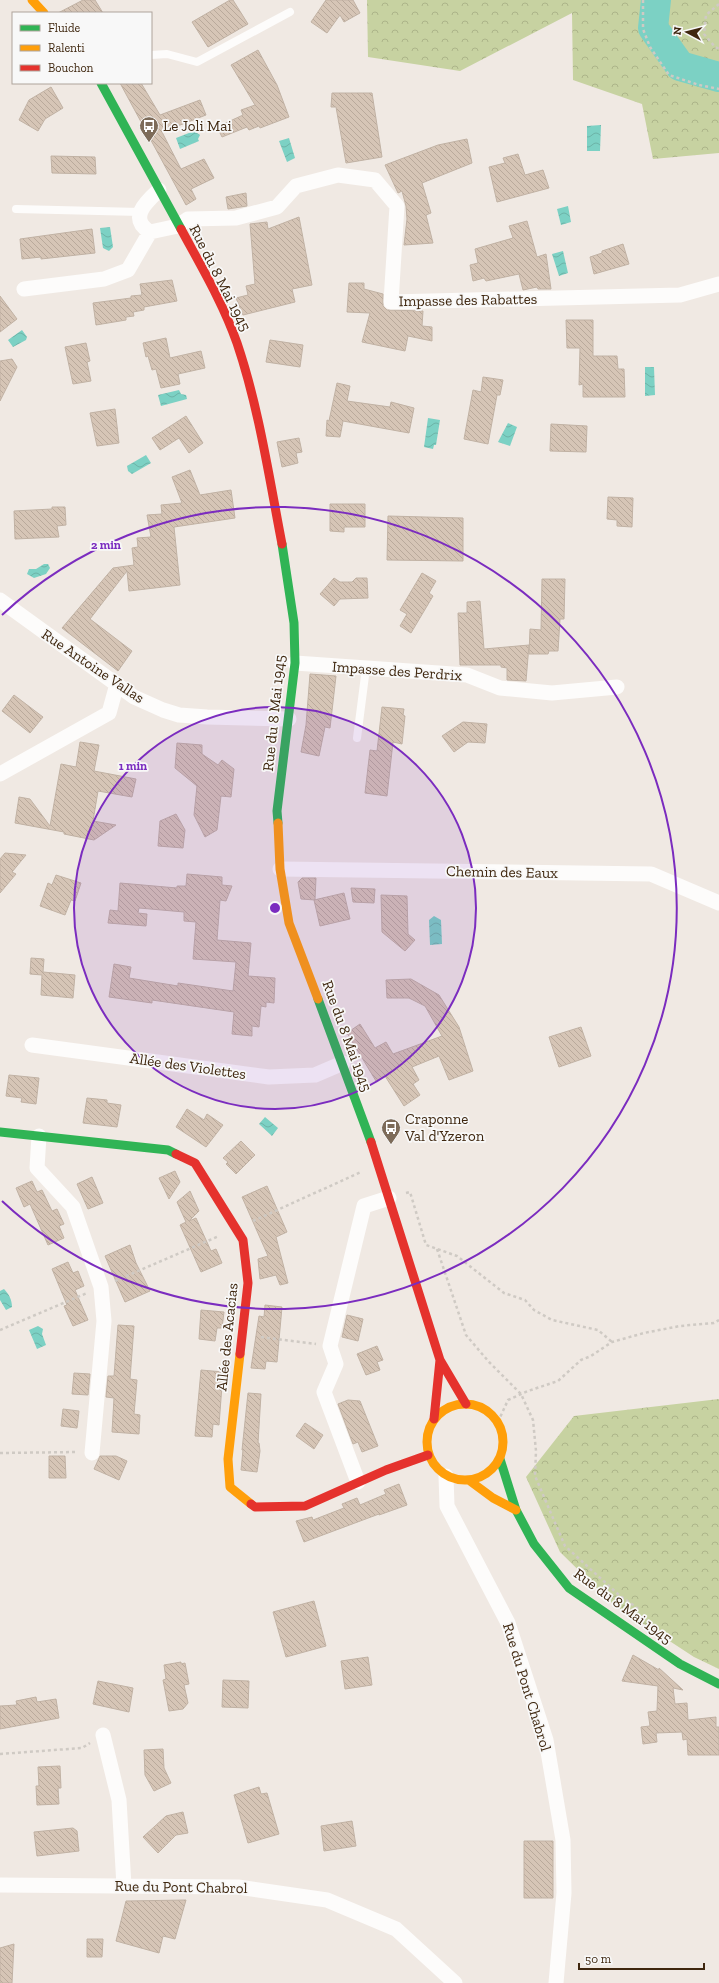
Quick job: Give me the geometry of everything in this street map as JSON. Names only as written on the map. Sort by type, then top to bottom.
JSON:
[{"type":"main road","points":[[32,0],[43,12]]},
{"type":"main road","name":"Rue du 8 Mai 1945","points":[[102,84],[221,304],[237,343],[254,401],[288,576],[294,623],[295,663],[277,811],[280,869],[289,923],[343,1064],[389,1198],[440,1360],[466,1404]]},
{"type":"main road","name":"Allée des Acacias","points":[[0,1132],[168,1150],[195,1163],[243,1240],[248,1284],[228,1459],[230,1487],[255,1507],[305,1506],[386,1470],[428,1455]]},
{"type":"main road","name":"Rue du 8 Mai 1945","points":[[434,1419],[440,1360]]},
{"type":"main road","points":[[466,1404],[478,1406],[490,1412],[498,1422],[503,1434],[503,1447],[500,1459],[492,1469],[482,1477],[470,1481],[458,1480],[446,1476],[439,1471],[428,1455],[427,1443],[428,1430],[434,1419],[443,1410],[454,1405],[466,1404]]},
{"type":"main road","name":"Rue du 8 Mai 1945","points":[[500,1459],[516,1510],[534,1544],[569,1588],[680,1664],[719,1684]]},
{"type":"main road","points":[[470,1481],[493,1498],[516,1510]]},
{"type":"street","name":"Impasse des Rabattes","points":[[178,226],[188,219],[236,218],[277,207],[296,186],[338,175],[375,180],[397,206],[390,302],[680,295],[719,284]]},
{"type":"street","points":[[159,190],[145,202],[140,212],[140,220],[143,228],[150,232],[178,226]]},
{"type":"street","points":[[24,290],[104,280],[128,270],[150,232]]},
{"type":"street","name":"Rue Antoine Vallas","points":[[0,600],[134,697],[163,710],[207,718],[289,719]]},
{"type":"street","name":"Impasse des Perdrix","points":[[295,663],[467,675],[500,688],[552,693],[617,687]]},
{"type":"street","points":[[0,774],[109,713],[118,684]]},
{"type":"street","name":"Chemin des Eaux","points":[[280,869],[651,874],[719,903]]},
{"type":"street","name":"Allée des Violettes","points":[[32,1045],[269,1077],[315,1075],[343,1064]]},
{"type":"street","points":[[39,1136],[37,1168],[73,1207],[101,1287],[104,1321],[92,1453]]},
{"type":"street","points":[[358,1482],[324,1392],[336,1364],[330,1346],[364,1206],[389,1198]]},
{"type":"street","name":"Rue du Pont Chabrol","points":[[446,1476],[447,1506],[508,1623],[546,1740],[563,1840],[564,1893],[556,1983]]},
{"type":"street","points":[[103,1735],[120,1800],[124,1886]]},
{"type":"street","name":"Rue du Pont Chabrol","points":[[0,1885],[238,1887],[327,1900],[396,1929],[455,1983]]},
{"type":"lane","points":[[152,55],[167,54],[197,62],[290,12]]},
{"type":"lane","points":[[16,209],[140,212]]},
{"type":"lane","points":[[358,738],[366,668]]},
{"type":"path","points":[[643,0],[643,29],[650,47],[670,75],[699,86],[719,89]]},
{"type":"path","points":[[719,4],[706,15],[704,34],[715,47],[719,49]]},
{"type":"path","points":[[256,1219],[353,1177]]},
{"type":"path","points":[[389,1198],[410,1192],[426,1245],[457,1256],[504,1293],[525,1300],[534,1310],[552,1320],[598,1330],[612,1342]]},
{"type":"path","points":[[128,1275],[207,1242]]},
{"type":"path","points":[[437,1249],[466,1335],[489,1362],[521,1394],[533,1420],[536,1451],[535,1476],[565,1546],[618,1595],[640,1610]]},
{"type":"path","points":[[0,1330],[80,1296]]},
{"type":"path","points":[[498,1422],[508,1400],[558,1381],[581,1360],[591,1356],[612,1342],[644,1333],[680,1326],[714,1323],[719,1320]]},
{"type":"path","points":[[276,1339],[330,1346]]},
{"type":"path","points":[[0,1453],[67,1452]]},
{"type":"path","points":[[0,1754],[82,1748],[103,1735]]},
{"type":"green space","points":[[367,0],[719,0],[719,153],[653,159],[642,104],[573,80],[572,13],[460,71],[368,57]]},
{"type":"green space","points":[[719,1399],[719,1669],[694,1657],[613,1604],[560,1552],[526,1477],[574,1416]]},
{"type":"water","points":[[601,125],[600,151],[587,151],[587,126]]},
{"type":"water","points":[[194,131],[200,135],[198,139],[199,141],[180,149],[176,138]]},
{"type":"water","points":[[289,138],[295,158],[287,162],[279,141]]},
{"type":"water","points":[[568,206],[571,222],[561,225],[557,209]]},
{"type":"water","points":[[110,227],[113,247],[109,251],[103,248],[100,228]]},
{"type":"water","points":[[563,251],[568,273],[559,276],[552,254]]},
{"type":"water","points":[[22,330],[27,337],[26,340],[13,347],[8,340]]},
{"type":"water","points":[[645,367],[654,367],[655,395],[645,396]]},
{"type":"water","points":[[179,390],[181,394],[186,395],[187,399],[161,406],[158,395]]},
{"type":"water","points":[[428,418],[440,420],[436,445],[434,445],[433,449],[424,447]]},
{"type":"water","points":[[508,423],[517,427],[510,446],[498,442]]},
{"type":"water","points":[[146,455],[151,463],[132,474],[128,471],[127,466]]},
{"type":"water","points":[[44,564],[48,564],[50,568],[46,574],[34,578],[27,574],[29,569],[36,569]]},
{"type":"water","points":[[434,916],[441,920],[442,944],[430,945],[429,920]]},
{"type":"water","points":[[265,1117],[278,1128],[272,1136],[259,1124]]},
{"type":"water","points":[[4,1289],[10,1297],[12,1304],[12,1307],[6,1310],[0,1300],[0,1291]]},
{"type":"water","points":[[38,1326],[43,1329],[42,1334],[46,1345],[37,1349],[29,1330]]},
{"type":"building","points":[[83,0],[95,0],[102,12],[60,12]]},
{"type":"building","points":[[230,0],[233,0],[248,24],[208,47],[192,22]]},
{"type":"building","points":[[326,0],[353,0],[360,13],[344,22],[340,15],[327,33],[311,22]]},
{"type":"building","points":[[258,50],[277,85],[289,117],[260,128],[259,126],[249,130],[247,127],[222,137],[217,127],[243,115],[241,110],[255,105],[231,65]]},
{"type":"building","points":[[121,84],[142,84],[160,115],[200,100],[206,115],[162,132],[181,169],[204,159],[214,178],[191,189],[196,199],[186,205]]},
{"type":"building","points":[[51,87],[63,108],[45,119],[38,131],[19,120],[29,100]]},
{"type":"building","points":[[332,93],[372,93],[382,157],[346,163],[336,107],[331,107]]},
{"type":"building","points":[[467,139],[472,163],[422,183],[431,213],[426,215],[433,243],[404,245],[407,219],[406,206],[402,191],[398,193],[385,165],[438,145]]},
{"type":"building","points":[[518,154],[525,175],[543,170],[549,188],[497,202],[489,167],[505,163],[503,158]]},
{"type":"building","points":[[51,156],[95,157],[96,174],[52,173]]},
{"type":"building","points":[[246,193],[247,206],[228,209],[226,197]]},
{"type":"building","points":[[299,217],[312,285],[292,289],[295,302],[243,315],[236,298],[248,295],[246,286],[255,284],[250,224],[267,222],[268,229]]},
{"type":"building","points":[[527,221],[537,257],[546,254],[551,289],[538,289],[537,287],[523,290],[519,274],[486,281],[484,278],[473,281],[470,265],[478,263],[475,249],[513,238],[509,226]]},
{"type":"building","points":[[92,229],[95,253],[41,259],[41,257],[22,259],[20,239]]},
{"type":"building","points":[[623,244],[629,264],[594,274],[590,257]]},
{"type":"building","points":[[172,280],[177,301],[144,307],[144,310],[133,312],[134,316],[126,317],[126,320],[96,325],[93,303],[142,295],[140,284]]},
{"type":"building","points":[[349,283],[364,283],[364,289],[383,294],[383,306],[387,310],[423,311],[422,326],[432,327],[432,341],[408,336],[405,351],[362,342],[370,313],[347,312]]},
{"type":"building","points":[[0,296],[17,319],[0,332]]},
{"type":"building","points":[[566,320],[593,320],[593,356],[617,356],[618,369],[624,369],[625,397],[583,397],[583,384],[579,385],[580,348],[567,348]]},
{"type":"building","points":[[166,338],[170,358],[201,351],[205,368],[178,374],[180,384],[161,388],[156,369],[152,370],[148,356],[146,357],[143,343]]},
{"type":"building","points":[[270,340],[303,345],[300,367],[266,362]]},
{"type":"building","points":[[86,343],[90,361],[87,362],[91,381],[73,384],[65,347]]},
{"type":"building","points":[[12,359],[17,367],[0,401],[0,361]]},
{"type":"building","points":[[483,377],[503,380],[500,395],[497,395],[488,444],[464,439],[473,390],[481,392]]},
{"type":"building","points":[[337,383],[350,386],[347,401],[390,407],[391,402],[414,408],[409,433],[343,421],[340,437],[326,436],[327,420],[329,421]]},
{"type":"building","points":[[115,409],[119,443],[97,446],[90,413]]},
{"type":"building","points":[[186,416],[203,443],[189,453],[179,438],[160,450],[152,438]]},
{"type":"building","points":[[551,424],[587,426],[586,452],[550,451]]},
{"type":"building","points":[[299,438],[302,452],[296,453],[298,463],[282,467],[277,442]]},
{"type":"building","points":[[190,470],[200,495],[231,490],[235,518],[174,527],[180,585],[129,591],[127,571],[90,619],[132,651],[118,671],[62,628],[113,568],[134,565],[132,548],[138,547],[137,538],[151,537],[147,515],[162,514],[161,505],[182,503],[172,477]]},
{"type":"building","points":[[608,497],[633,498],[632,527],[617,526],[617,520],[607,519]]},
{"type":"building","points":[[330,504],[365,504],[365,527],[344,527],[344,532],[330,531]]},
{"type":"building","points":[[52,507],[65,507],[66,525],[57,526],[59,537],[15,539],[14,511],[52,509]]},
{"type":"building","points":[[388,516],[463,518],[463,561],[387,560]]},
{"type":"building","points":[[422,573],[436,581],[429,593],[433,596],[411,633],[400,626],[407,614],[400,610]]},
{"type":"building","points":[[334,578],[340,582],[352,582],[356,578],[367,578],[368,598],[340,599],[334,606],[320,594]]},
{"type":"building","points":[[542,579],[565,579],[564,619],[560,619],[558,651],[549,651],[548,654],[529,654],[530,629],[541,630]]},
{"type":"building","points":[[480,601],[484,649],[529,645],[526,681],[507,680],[507,668],[501,667],[501,665],[460,665],[458,613],[467,613],[467,602]]},
{"type":"building","points":[[310,674],[336,676],[330,728],[325,727],[319,756],[301,752],[306,725]]},
{"type":"building","points":[[14,695],[43,717],[30,733],[2,711]]},
{"type":"building","points":[[382,707],[404,709],[403,715],[405,716],[402,744],[393,742],[387,796],[365,793],[370,750],[377,751]]},
{"type":"building","points":[[463,722],[487,724],[485,743],[468,742],[454,752],[442,736]]},
{"type":"building","points":[[80,742],[99,745],[94,771],[136,779],[132,797],[98,791],[93,821],[116,825],[94,840],[64,834],[64,832],[15,823],[19,797],[30,799],[50,826],[61,764],[76,767]]},
{"type":"building","points":[[177,743],[202,745],[202,754],[218,765],[222,760],[234,769],[231,797],[221,796],[217,830],[205,837],[194,815],[197,786],[175,768]]},
{"type":"building","points":[[176,814],[185,830],[183,848],[158,846],[160,821]]},
{"type":"building","points":[[5,853],[26,855],[12,872],[16,874],[0,893],[0,859]]},
{"type":"building","points":[[187,874],[222,877],[222,885],[232,886],[226,901],[220,900],[217,940],[251,943],[248,976],[275,978],[274,1003],[266,1002],[266,1007],[261,1006],[259,1027],[252,1026],[252,1036],[232,1034],[234,1012],[152,1000],[152,1003],[109,997],[114,964],[131,967],[129,978],[178,986],[178,983],[233,991],[236,962],[193,959],[196,922],[184,921],[184,912],[139,908],[138,913],[147,914],[146,926],[108,923],[110,910],[118,911],[120,883],[177,888],[177,886],[186,886]]},
{"type":"building","points":[[56,875],[81,883],[75,901],[71,900],[65,915],[40,906],[48,883],[52,885]]},
{"type":"building","points":[[302,878],[316,878],[315,900],[301,899],[298,882]]},
{"type":"building","points":[[351,888],[375,889],[374,903],[353,902]]},
{"type":"building","points":[[344,893],[350,919],[320,926],[314,900]]},
{"type":"building","points":[[381,895],[407,896],[408,934],[415,940],[405,951],[382,932]]},
{"type":"building","points":[[31,958],[44,959],[43,972],[75,975],[73,998],[41,995],[42,975],[30,974]]},
{"type":"building","points":[[411,979],[439,995],[459,1027],[473,1071],[449,1080],[439,1056],[412,1067],[419,1080],[413,1084],[420,1095],[404,1106],[385,1076],[376,1081],[347,1033],[360,1024],[375,1048],[386,1042],[393,1054],[442,1036],[425,1006],[409,998],[387,998],[386,980]]},
{"type":"building","points":[[581,1027],[591,1056],[559,1067],[549,1037]]},
{"type":"building","points":[[9,1075],[39,1078],[36,1104],[21,1102],[22,1098],[6,1096]]},
{"type":"building","points":[[87,1098],[107,1100],[107,1103],[121,1105],[117,1127],[83,1123]]},
{"type":"building","points":[[187,1109],[204,1120],[207,1114],[223,1125],[206,1147],[176,1127]]},
{"type":"building","points":[[241,1141],[255,1155],[236,1174],[226,1164],[228,1162],[223,1158]]},
{"type":"building","points":[[175,1171],[180,1182],[169,1199],[159,1178]]},
{"type":"building","points":[[92,1177],[103,1203],[88,1209],[77,1184]]},
{"type":"building","points":[[32,1181],[37,1192],[42,1190],[52,1211],[57,1209],[64,1224],[59,1226],[64,1238],[48,1245],[30,1204],[24,1207],[16,1188]]},
{"type":"building","points":[[267,1186],[287,1232],[276,1237],[288,1283],[280,1285],[276,1275],[260,1279],[258,1259],[268,1256],[242,1197]]},
{"type":"building","points":[[190,1191],[199,1211],[189,1221],[196,1218],[211,1251],[216,1249],[222,1263],[201,1272],[180,1225],[186,1222],[177,1202]]},
{"type":"building","points":[[130,1245],[136,1263],[150,1291],[125,1302],[105,1256]]},
{"type":"building","points":[[68,1262],[73,1273],[78,1271],[84,1286],[75,1290],[88,1320],[73,1326],[64,1306],[67,1305],[52,1269]]},
{"type":"building","points":[[265,1305],[282,1307],[277,1362],[266,1361],[265,1369],[251,1368],[259,1316],[264,1317]]},
{"type":"building","points":[[201,1310],[224,1312],[222,1328],[217,1328],[215,1341],[199,1339]]},
{"type":"building","points":[[347,1315],[363,1319],[358,1341],[342,1337]]},
{"type":"building","points":[[118,1325],[134,1326],[130,1379],[137,1380],[134,1414],[140,1415],[139,1434],[112,1432],[114,1398],[106,1397],[108,1376],[114,1376]]},
{"type":"building","points":[[377,1346],[383,1360],[377,1362],[380,1370],[366,1375],[357,1354]]},
{"type":"building","points":[[201,1370],[223,1372],[219,1425],[213,1424],[212,1437],[195,1436]]},
{"type":"building","points":[[74,1373],[90,1374],[88,1395],[72,1394]]},
{"type":"building","points":[[248,1393],[261,1394],[258,1443],[260,1451],[257,1472],[241,1470]]},
{"type":"building","points":[[348,1400],[360,1401],[378,1446],[362,1452],[358,1442],[353,1444],[338,1404]]},
{"type":"building","points":[[63,1409],[79,1411],[77,1428],[61,1426]]},
{"type":"building","points":[[305,1423],[323,1435],[314,1449],[296,1436]]},
{"type":"building","points":[[49,1456],[65,1456],[66,1478],[49,1478]]},
{"type":"building","points":[[100,1456],[116,1456],[127,1461],[119,1480],[94,1469]]},
{"type":"building","points":[[399,1484],[407,1505],[304,1542],[296,1521],[312,1517],[313,1520],[344,1508],[342,1504],[357,1498],[360,1505],[386,1494],[384,1490]]},
{"type":"building","points":[[314,1601],[326,1646],[286,1657],[273,1612]]},
{"type":"building","points":[[633,1655],[659,1670],[659,1668],[683,1690],[673,1688],[675,1704],[687,1703],[688,1720],[716,1717],[716,1727],[719,1727],[719,1755],[688,1755],[687,1739],[683,1740],[682,1732],[656,1733],[657,1742],[643,1744],[641,1727],[650,1726],[648,1712],[657,1711],[658,1686],[622,1681]]},
{"type":"building","points":[[368,1657],[372,1685],[345,1689],[341,1661]]},
{"type":"building","points":[[181,1662],[181,1664],[185,1663],[189,1684],[184,1685],[188,1703],[183,1709],[169,1711],[163,1680],[166,1679],[164,1665]]},
{"type":"building","points":[[223,1680],[249,1681],[248,1708],[222,1707]]},
{"type":"building","points":[[98,1681],[133,1688],[129,1712],[93,1704]]},
{"type":"building","points":[[36,1697],[37,1702],[56,1699],[59,1718],[0,1729],[0,1706],[17,1705],[16,1701]]},
{"type":"building","points":[[163,1749],[164,1768],[171,1783],[154,1791],[145,1775],[144,1750]]},
{"type":"building","points":[[60,1766],[61,1788],[58,1788],[59,1804],[37,1805],[36,1786],[39,1786],[38,1767]]},
{"type":"building","points":[[259,1787],[261,1794],[267,1793],[279,1834],[248,1843],[234,1795]]},
{"type":"building","points":[[183,1812],[188,1833],[176,1835],[158,1853],[143,1837],[166,1816]]},
{"type":"building","points":[[352,1821],[356,1846],[324,1851],[321,1826]]},
{"type":"building","points":[[73,1828],[77,1831],[79,1851],[37,1856],[34,1832]]},
{"type":"building","points":[[524,1841],[553,1841],[553,1898],[524,1898]]},
{"type":"building","points":[[186,1900],[175,1939],[163,1936],[159,1953],[116,1941],[126,1901]]},
{"type":"building","points":[[87,1939],[103,1939],[102,1957],[87,1957]]},
{"type":"building","points":[[14,1944],[12,1983],[0,1983],[0,1948]]},
{"type":"waterway","points":[[656,0],[653,28],[680,66],[719,77]]},
{"type":"traffic: fast","points":[[102,84],[181,229]]},
{"type":"traffic: fast","points":[[278,823],[277,811],[295,663],[294,623],[282,544]]},
{"type":"traffic: fast","points":[[318,999],[371,1142]]},
{"type":"traffic: fast","points":[[0,1132],[168,1150],[176,1154]]},
{"type":"traffic: fast","points":[[500,1459],[516,1510],[534,1544],[569,1588],[680,1664],[719,1684]]},
{"type":"traffic: slow","points":[[32,0],[43,12]]},
{"type":"traffic: slow","points":[[278,823],[280,869],[289,923],[318,999]]},
{"type":"traffic: slow","points":[[240,1354],[228,1459],[230,1487],[251,1504]]},
{"type":"traffic: slow","points":[[458,1404],[472,1404],[486,1410],[497,1421],[503,1435],[503,1442],[503,1449],[500,1457],[492,1469],[486,1474],[472,1480],[458,1480],[444,1474],[433,1463],[427,1449],[427,1435],[433,1421],[444,1410],[458,1404]]},
{"type":"traffic: slow","points":[[470,1481],[493,1498],[516,1510]]},
{"type":"traffic: jam","points":[[181,229],[218,299],[237,343],[245,368],[257,417],[282,544]]},
{"type":"traffic: jam","points":[[371,1142],[440,1360],[466,1404]]},
{"type":"traffic: jam","points":[[176,1154],[195,1163],[243,1240],[248,1283],[240,1354]]},
{"type":"traffic: jam","points":[[434,1419],[440,1360]]},
{"type":"traffic: jam","points":[[251,1504],[255,1507],[305,1506],[386,1470],[428,1455]]},
{"type":"place","name":"Le Joli Mai","points":[[149,143]]},
{"type":"place","name":"Craponne Val d'Yzeron","points":[[391,1145]]}]
